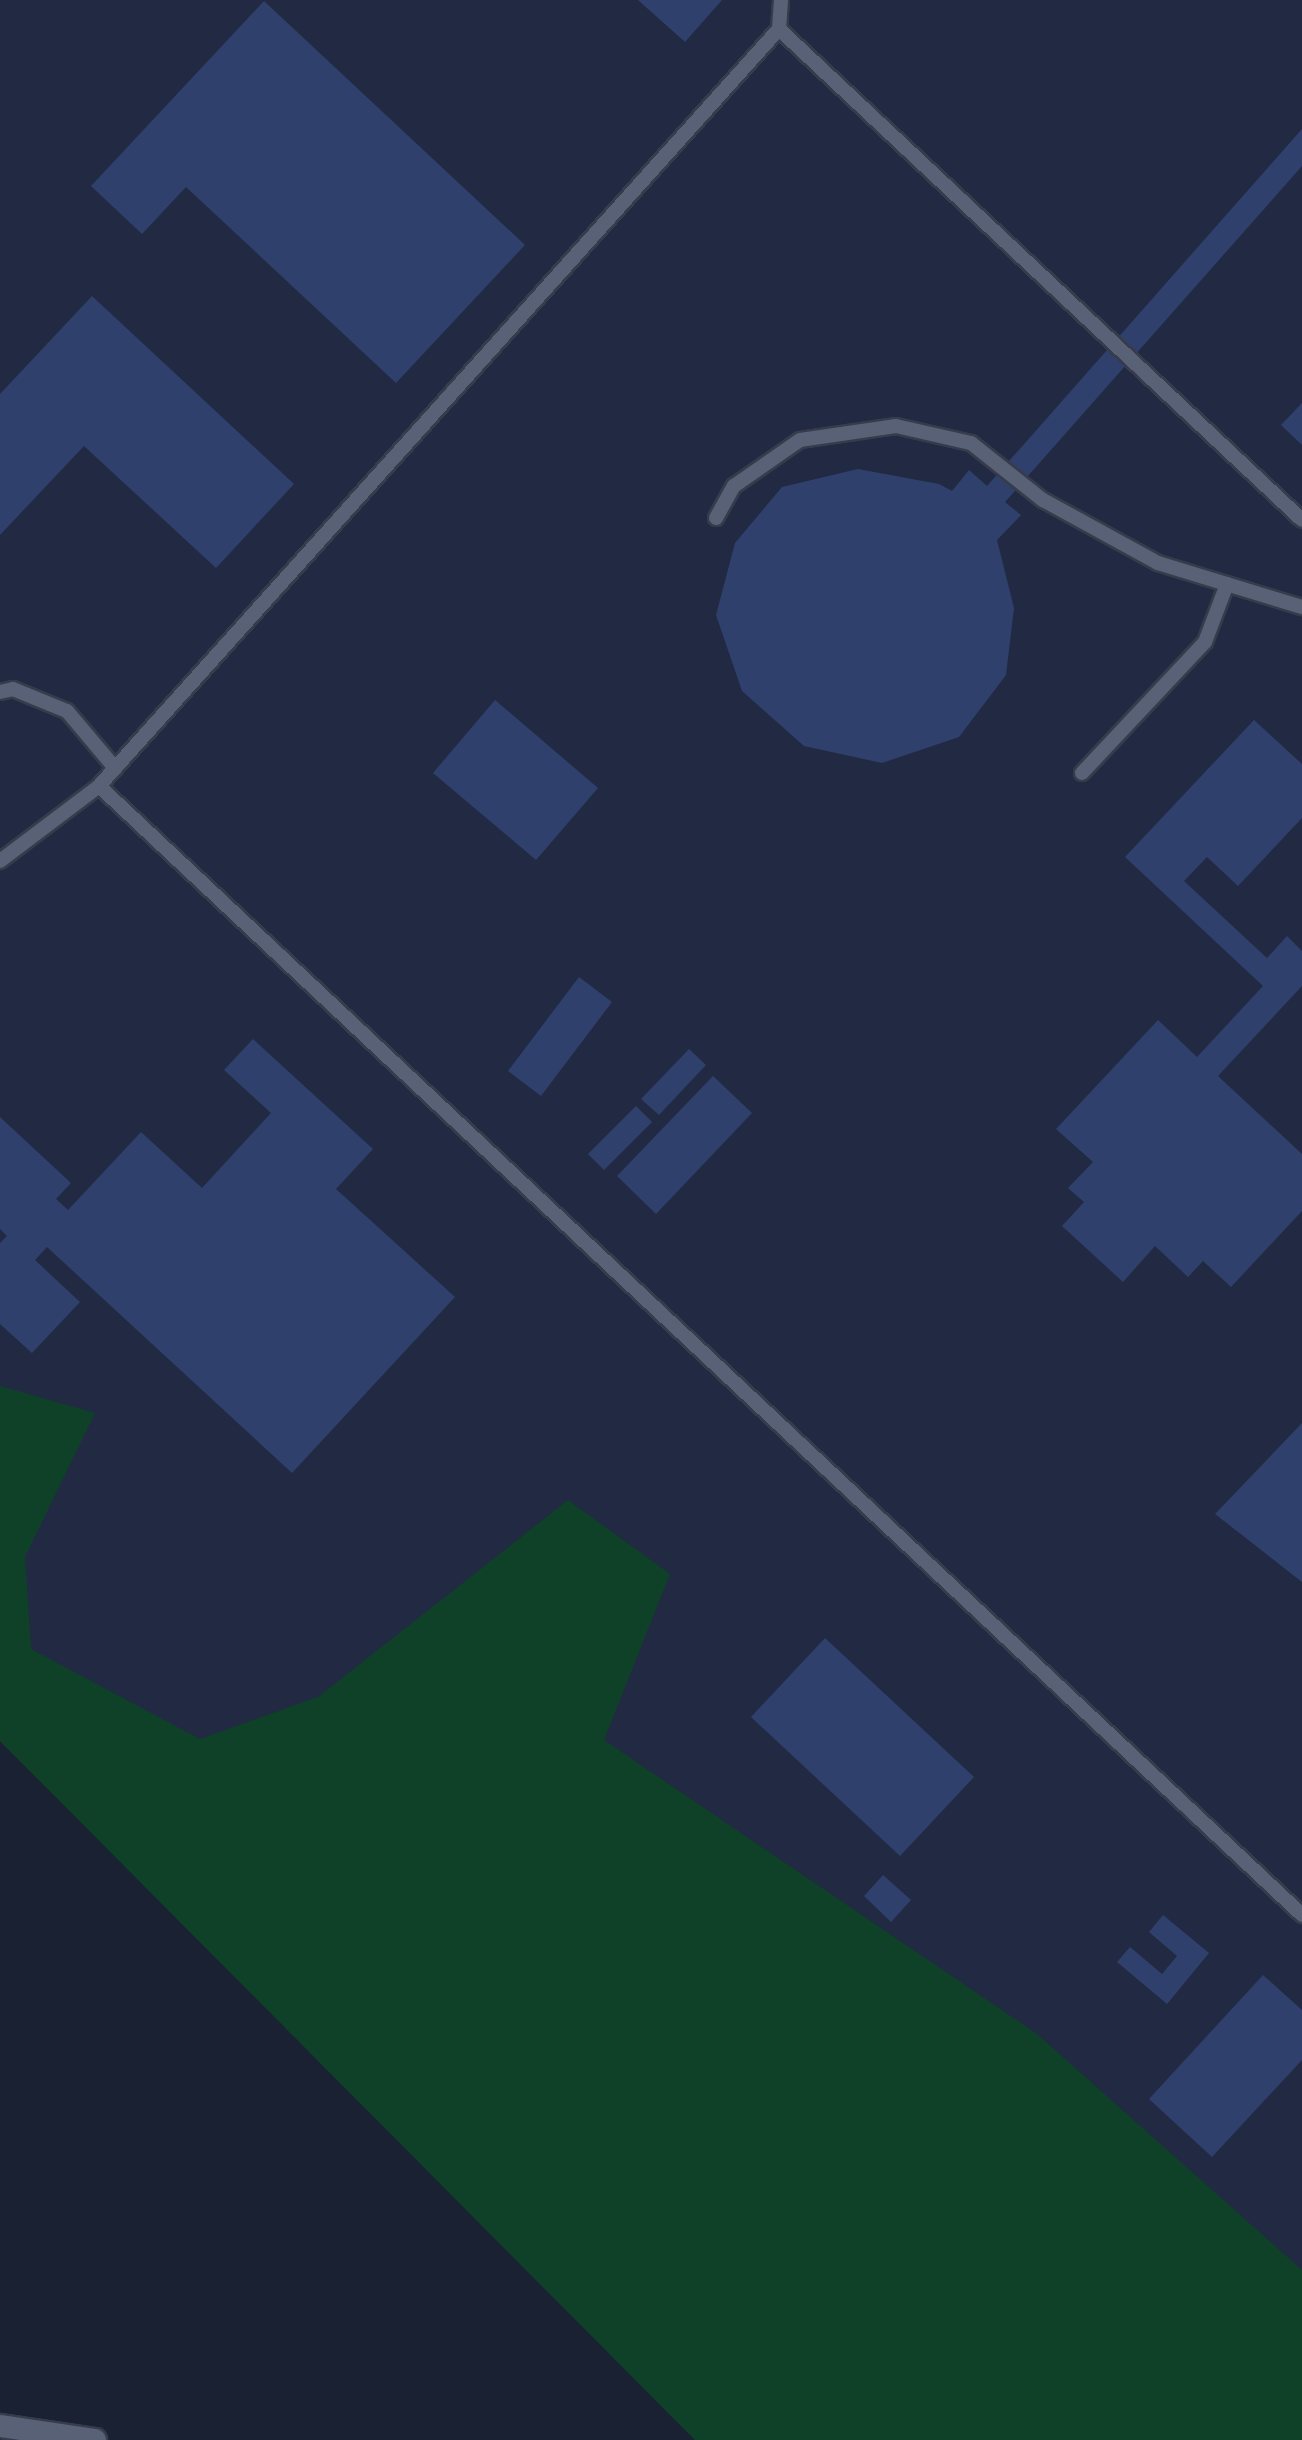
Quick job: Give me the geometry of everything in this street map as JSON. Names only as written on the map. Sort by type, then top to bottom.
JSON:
[{"type":"street","points":[[0,2426],[95,2440]]},
{"type":"lane","points":[[0,861],[99,786],[779,29],[781,0]]},
{"type":"lane","points":[[779,29],[1302,520]]},
{"type":"lane","points":[[716,518],[734,486],[800,440],[896,426],[971,443],[1043,500],[1158,563],[1302,607]]},
{"type":"lane","points":[[1082,773],[1205,642],[1227,584]]},
{"type":"lane","points":[[0,692],[13,689],[67,711],[115,768]]},
{"type":"lane","points":[[99,786],[1302,1915]]},
{"type":"shaded area","points":[[0,0],[1302,0],[1302,2440],[695,2440],[0,1741]]},
{"type":"green space","points":[[0,1386],[95,1413],[25,1557],[31,1649],[200,1739],[318,1697],[568,1500],[670,1574],[604,1740],[1037,2034],[1302,2270],[1302,2440],[695,2440],[0,1741]]},
{"type":"building","points":[[638,0],[722,0],[685,42]]},
{"type":"building","points":[[264,1],[525,245],[396,383],[186,187],[142,234],[91,186]]},
{"type":"building","points":[[1302,129],[1302,166],[1005,502],[1021,515],[997,540],[1014,608],[1006,675],[959,737],[882,763],[804,746],[742,691],[716,615],[735,543],[782,487],[858,469],[939,484],[952,491],[969,470],[987,486]]},
{"type":"building","points":[[92,296],[294,484],[216,568],[84,446],[0,535],[0,394]]},
{"type":"building","points":[[1302,403],[1302,445],[1281,425]]},
{"type":"building","points":[[495,700],[598,788],[536,860],[433,773]]},
{"type":"building","points":[[1254,720],[1302,764],[1302,818],[1238,886],[1207,857],[1184,881],[1267,958],[1287,936],[1302,951],[1302,986],[1218,1076],[1302,1154],[1302,1211],[1231,1287],[1203,1261],[1188,1277],[1155,1246],[1123,1282],[1062,1226],[1084,1202],[1068,1188],[1093,1162],[1056,1129],[1158,1020],[1197,1057],[1263,986],[1125,857]]},
{"type":"building","points":[[579,977],[612,1002],[541,1096],[508,1071]]},
{"type":"building","points":[[253,1039],[373,1149],[336,1189],[455,1297],[292,1473],[47,1247],[35,1260],[80,1302],[32,1353],[0,1324],[0,1243],[7,1236],[0,1229],[0,1117],[71,1183],[56,1199],[68,1210],[141,1132],[202,1188],[271,1113],[224,1070]]},
{"type":"building","points":[[689,1049],[706,1065],[659,1115],[641,1099]]},
{"type":"building","points":[[713,1076],[752,1113],[656,1214],[617,1176]]},
{"type":"building","points":[[636,1106],[652,1122],[604,1170],[588,1154]]},
{"type":"building","points":[[1302,1423],[1302,1582],[1215,1514]]},
{"type":"building","points":[[825,1638],[974,1777],[900,1856],[751,1717]]},
{"type":"building","points":[[883,1875],[911,1900],[891,1922],[864,1896]]},
{"type":"building","points":[[1163,1915],[1209,1953],[1167,2004],[1117,1962],[1130,1947],[1162,1974],[1177,1956],[1149,1932]]},
{"type":"building","points":[[1263,1975],[1302,2010],[1302,2060],[1212,2157],[1149,2099]]}]
